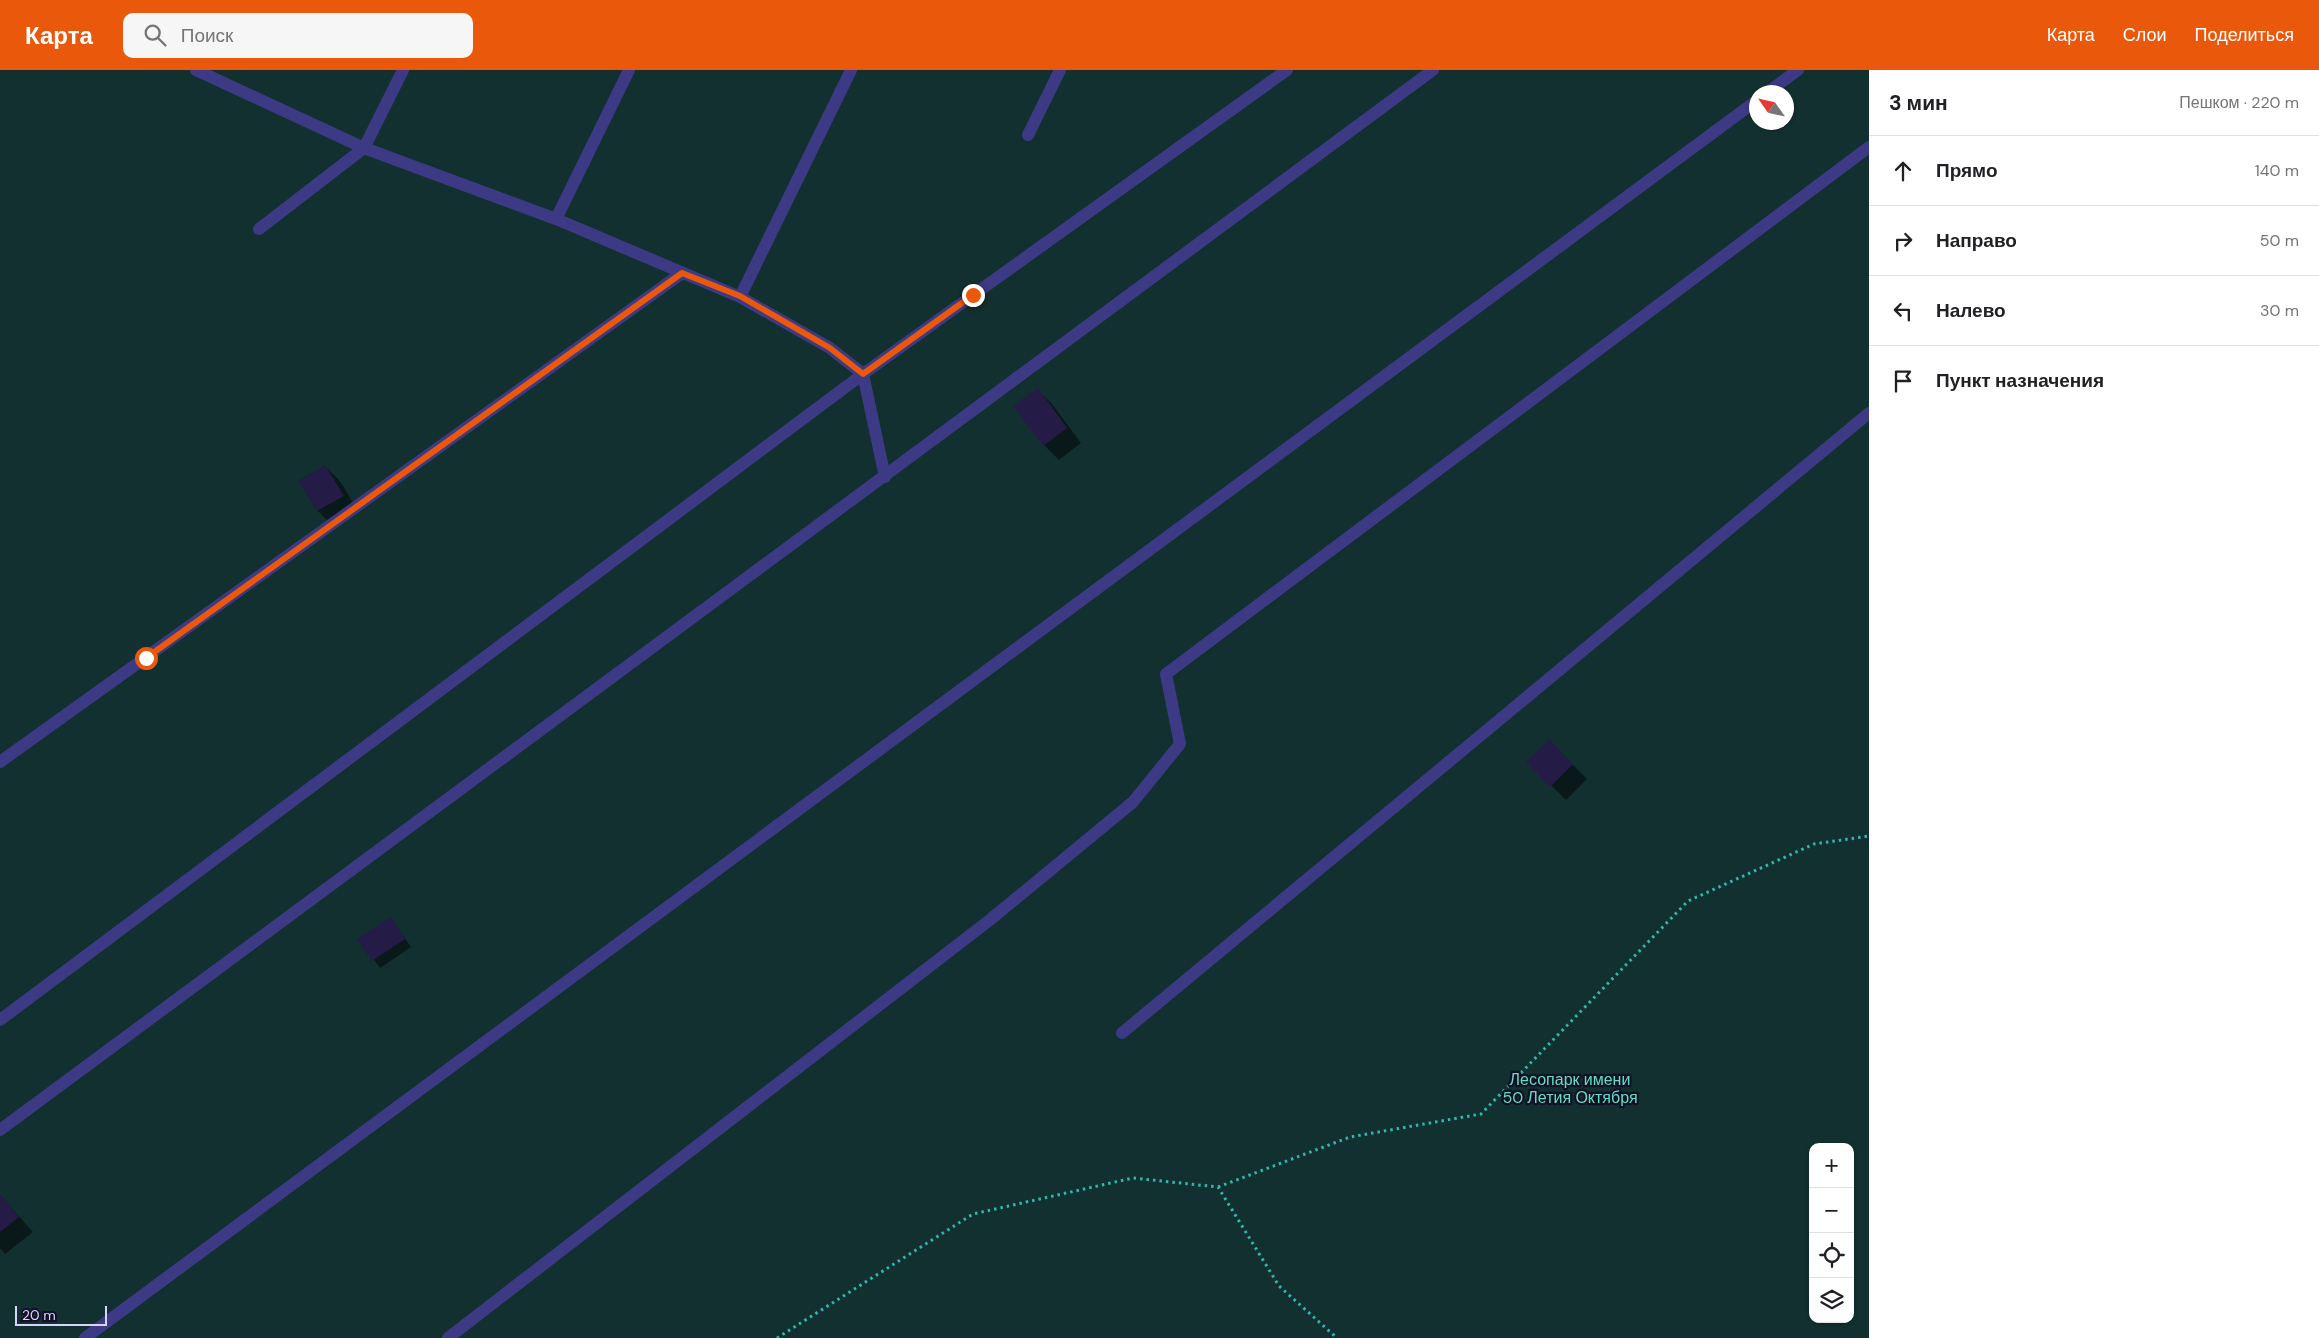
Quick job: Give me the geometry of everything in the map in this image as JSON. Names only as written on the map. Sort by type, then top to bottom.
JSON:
[{"type":"lane","points":[[196,70],[364,148],[556,219],[740,296],[830,348],[863,374],[885,477]]},
{"type":"lane","points":[[259,228],[364,148],[403,70]]},
{"type":"lane","points":[[556,219],[629,70]]},
{"type":"lane","points":[[740,296],[851,70]]},
{"type":"lane","points":[[1028,135],[1060,70]]},
{"type":"lane","points":[[0,1020],[863,374],[1287,70]]},
{"type":"lane","points":[[0,1130],[1433,70]]},
{"type":"lane","points":[[1778,85],[1798,70]]},
{"type":"lane","points":[[85,1338],[1749,106]]},
{"type":"lane","points":[[448,1338],[968,936],[1133,802],[1180,744],[1166,674],[1869,147]]},
{"type":"lane","points":[[0,762],[682,273]]},
{"type":"lane","points":[[1122,1033],[1869,414]]},
{"type":"path","points":[[777,1338],[973,1214],[1133,1178],[1218,1188],[1350,1137],[1481,1114],[1688,902],[1814,844],[1869,836]]},
{"type":"path","points":[[1218,1188],[1279,1286],[1337,1338]]},
{"type":"green space","name":"Лесопарк имени 50 Летия Октября","points":[[0,70],[1869,70],[1869,1338],[0,1338]]},
{"type":"building","points":[[1038,388],[1067,428],[1043,446],[1013,406]]},
{"type":"building","points":[[325,465],[344,496],[317,511],[298,481]]},
{"type":"building","points":[[1549,739],[1573,764],[1550,787],[1526,762]]},
{"type":"building","points":[[391,917],[405,939],[372,961],[357,939]]},
{"type":"building","points":[[0,1194],[19,1217],[0,1232]]},
{"type":"route","points":[[146,658],[682,273],[740,296],[830,348],[863,374],[973,295]]}]
